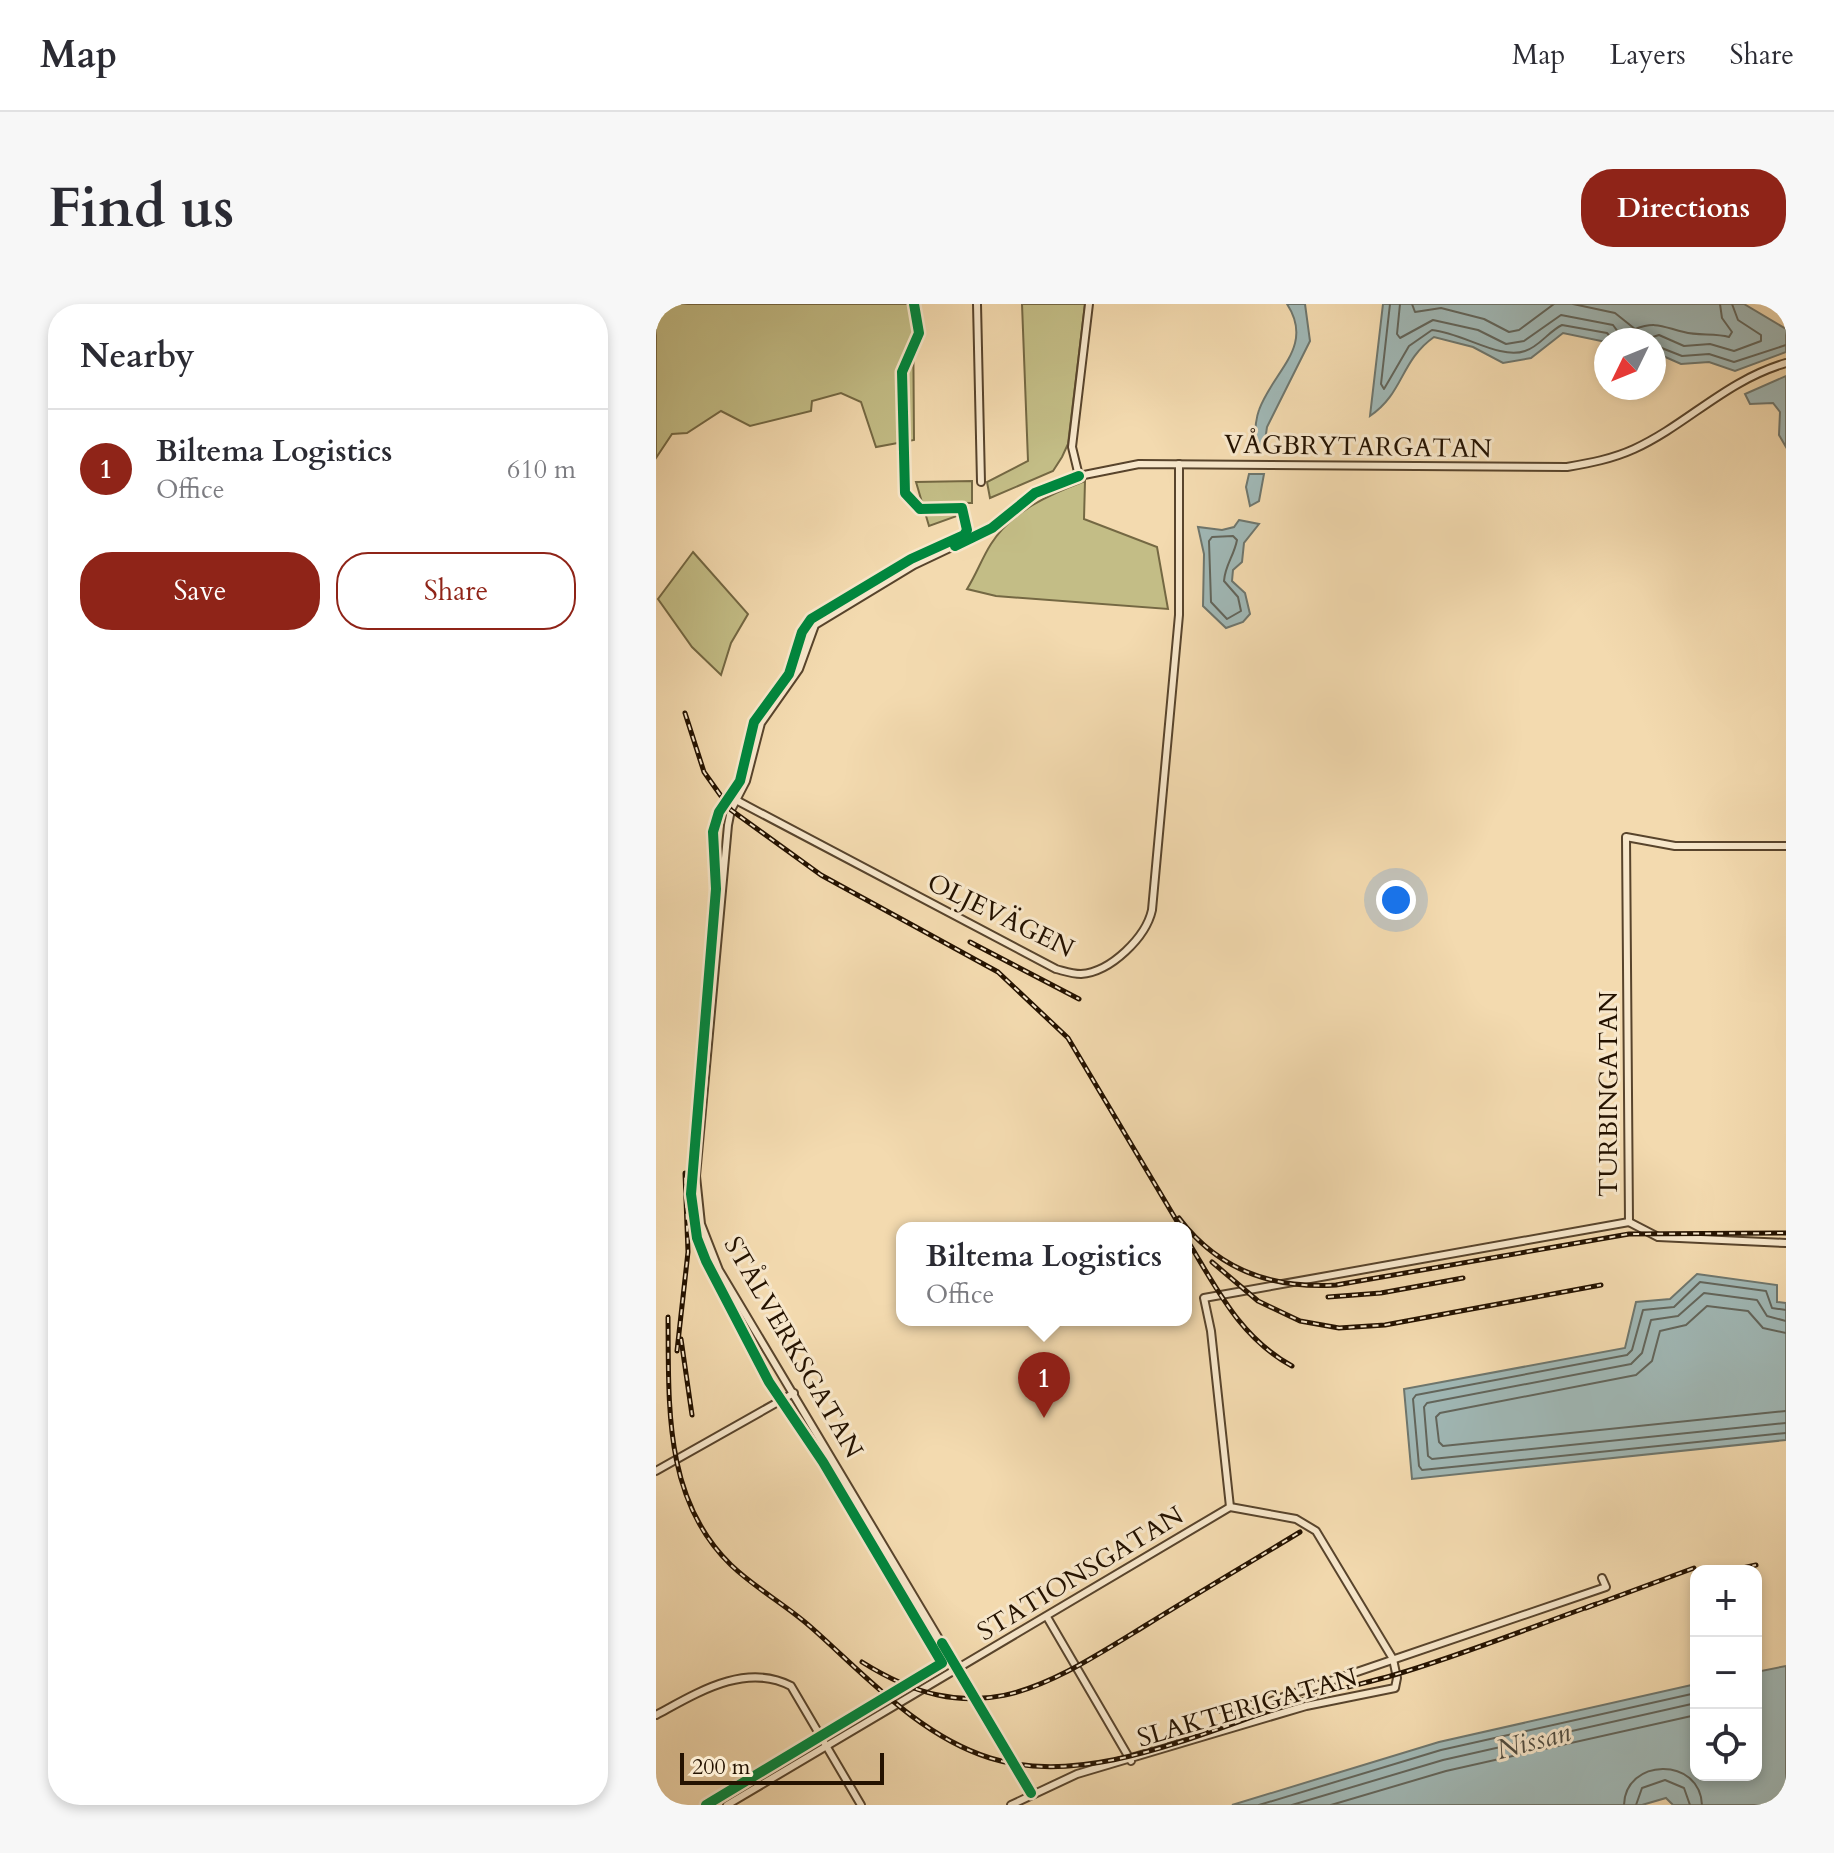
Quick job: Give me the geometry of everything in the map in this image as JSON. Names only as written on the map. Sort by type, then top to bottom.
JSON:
[{"type":"street","points":[[977,304],[981,482]]},
{"type":"street","points":[[1079,476],[1072,447],[1089,304]]},
{"type":"street","name":"VÅGBRYTARGATAN","points":[[1079,476],[1139,464],[1567,467],[1612,458],[1635,449],[1680,422],[1706,401],[1747,378],[1786,363]]},
{"type":"street","name":"OLJEVÄGEN","points":[[736,800],[1046,964],[1074,974],[1096,970],[1141,937],[1149,924],[1177,631],[1179,464]]},
{"type":"street","name":"STÅLVERKSGATAN","points":[[1031,1793],[719,1270],[708,1247],[697,1202],[696,1176],[728,825],[746,781],[761,723],[796,675],[815,625],[914,565],[992,528],[1035,493],[1079,476]]},
{"type":"street","name":"TURBINGATAN","points":[[1230,1507],[1211,1331],[1204,1298],[1629,1222],[1626,837],[1675,846],[1786,846]]},
{"type":"street","points":[[1629,1222],[1658,1237],[1786,1243]]},
{"type":"street","points":[[656,1471],[794,1393]]},
{"type":"street","points":[[1230,1507],[1296,1519],[1316,1531],[1393,1659]]},
{"type":"street","name":"STATIONSGATAN","points":[[727,1805],[1230,1507]]},
{"type":"street","points":[[1602,1578],[1606,1587]]},
{"type":"street","points":[[1221,1709],[1266,1703],[1614,1585]]},
{"type":"street","name":"SLAKTERIGATAN","points":[[1047,1617],[1131,1761],[1306,1706],[1395,1688],[1397,1678],[1393,1659]]},
{"type":"street","points":[[656,1715],[689,1697],[742,1676],[771,1675],[791,1686],[861,1805]]},
{"type":"street","points":[[1011,1805],[1077,1774],[1131,1761]]},
{"type":"shaded area","points":[[656,304],[913,304],[914,440],[876,447],[861,402],[841,393],[812,401],[811,411],[750,426],[721,411],[687,433],[672,434],[656,458]]},
{"type":"shaded area","points":[[1022,304],[1085,304],[1068,444],[1053,471],[990,498],[987,482],[1028,461]]},
{"type":"shaded area","points":[[972,481],[972,503],[953,503],[957,516],[929,526],[916,482]]},
{"type":"shaded area","points":[[1085,481],[1084,519],[1157,547],[1168,609],[996,596],[967,589],[991,544],[1010,522],[1045,498]]},
{"type":"shaded area","points":[[693,552],[748,614],[731,643],[721,675],[692,647],[658,599]]},
{"type":"water","points":[[1287,304],[1305,304],[1310,341],[1267,427],[1263,454],[1254,453],[1259,410],[1294,346],[1294,319]]},
{"type":"water","points":[[1383,304],[1744,304],[1786,329],[1786,352],[1735,371],[1709,362],[1681,364],[1666,357],[1666,328],[1594,328],[1594,339],[1563,333],[1531,358],[1503,363],[1473,347],[1434,337],[1414,356],[1390,397],[1370,416]]},
{"type":"water","points":[[1786,376],[1786,447],[1779,435],[1780,412],[1773,403],[1750,404],[1745,394]]},
{"type":"water","points":[[1249,474],[1264,474],[1259,501],[1250,506],[1246,487]]},
{"type":"water","points":[[1239,520],[1259,524],[1244,543],[1242,562],[1233,570],[1232,581],[1245,593],[1250,614],[1243,622],[1226,628],[1203,606],[1204,554],[1198,527],[1222,530],[1234,527]]},
{"type":"water","points":[[1697,1274],[1777,1285],[1777,1302],[1786,1303],[1786,1440],[1412,1479],[1404,1389],[1625,1348],[1636,1302],[1670,1299]]},
{"type":"water","name":"Nissan","points":[[1786,1666],[1786,1805],[1673,1805],[1666,1798],[1642,1805],[1232,1805],[1439,1742],[1690,1685],[1690,1781],[1762,1781],[1762,1671]]},
{"type":"railway","points":[[685,713],[704,772],[731,810],[821,875],[998,972],[1068,1038],[1177,1222]]},
{"type":"railway","points":[[970,942],[1079,999]]},
{"type":"railway","points":[[677,1351],[688,1252],[685,1173]]},
{"type":"railway","points":[[1179,1218],[1182,1222]]},
{"type":"railway","points":[[1192,1234],[1211,1251],[1248,1272],[1290,1284],[1336,1285],[1629,1234],[1786,1233]]},
{"type":"railway","points":[[1192,1248],[1232,1312],[1258,1342],[1292,1366]]},
{"type":"railway","points":[[1212,1262],[1258,1301],[1300,1321],[1339,1328],[1385,1325],[1601,1285]]},
{"type":"railway","points":[[1328,1297],[1381,1293],[1463,1278]]},
{"type":"railway","points":[[668,1317],[670,1416],[674,1449],[693,1511],[709,1539],[741,1574],[803,1621],[917,1720],[940,1735],[990,1758],[1028,1766],[1067,1766],[1146,1752],[1299,1701],[1445,1659],[1596,1604]]},
{"type":"railway","points":[[681,1339],[692,1415]]},
{"type":"railway","points":[[862,1662],[903,1684],[941,1696],[976,1699],[1010,1694],[1076,1667],[1300,1532]]},
{"type":"railway","points":[[1586,1608],[1690,1569]]},
{"type":"cycle path","points":[[706,1805],[942,1663],[823,1462],[769,1382],[706,1261],[697,1238],[691,1194],[716,889],[713,832],[719,812],[740,781],[754,722],[789,674],[802,632],[811,619],[911,559],[964,535],[967,530],[962,508],[920,509],[905,493],[902,372],[919,333],[914,304]]},
{"type":"cycle path","points":[[955,546],[992,528],[1035,493],[1079,476]]},
{"type":"cycle path","points":[[942,1643],[1031,1793]]},
{"type":"place","name":"Biltema Logistics","points":[[1044,1418]]}]
